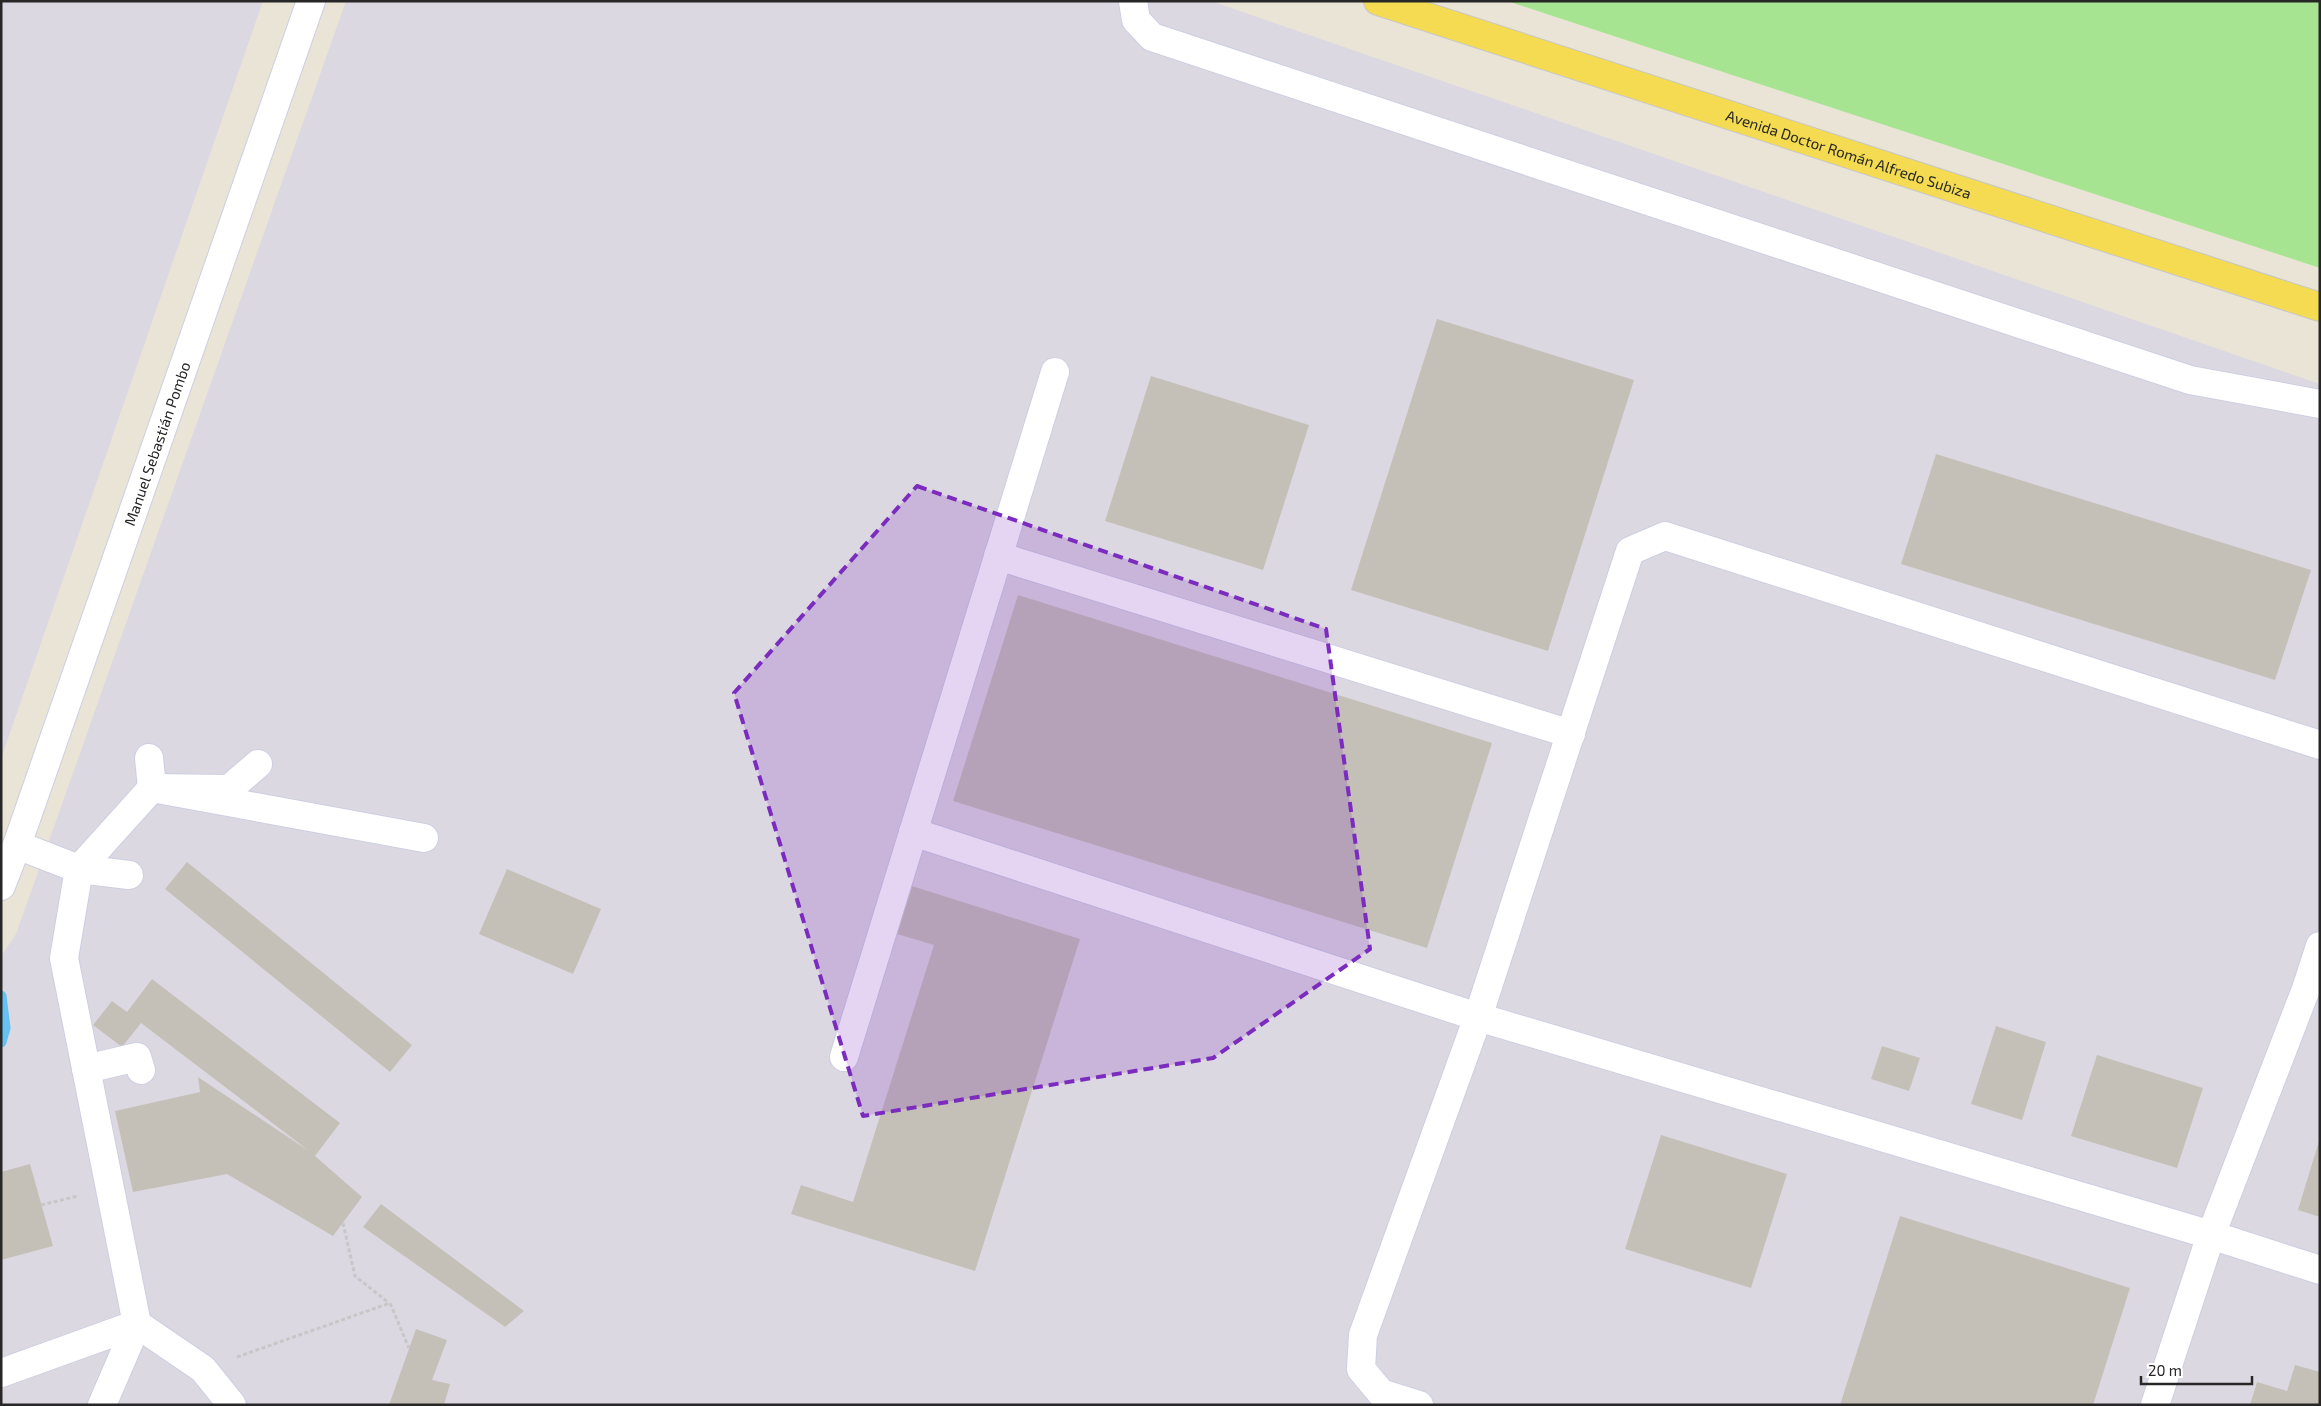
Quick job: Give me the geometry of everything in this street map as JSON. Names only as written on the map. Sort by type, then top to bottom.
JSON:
[{"type":"main road","name":"Avenida Doctor Román Alfredo Subiza","points":[[1378,1],[2320,307]]},
{"type":"street","name":"Manuel Sebastián Pombo","points":[[1,886],[18,845],[311,1]]},
{"type":"street","points":[[1133,1],[1136,20],[1152,37],[2190,380],[2320,404]]},
{"type":"street","points":[[844,1057],[1055,372]]},
{"type":"street","points":[[1419,1405],[1381,1393],[1361,1368],[1363,1336],[1478,1016],[1630,551],[1665,536],[2320,745]]},
{"type":"street","points":[[998,556],[1571,734]]},
{"type":"street","points":[[102,1405],[137,1324],[64,958],[79,868],[152,788],[149,758]]},
{"type":"street","points":[[152,788],[229,789],[258,764]]},
{"type":"street","points":[[152,788],[424,838]]},
{"type":"street","points":[[913,832],[1478,1016],[2211,1235],[2320,1270]]},
{"type":"street","points":[[18,845],[79,868],[128,875]]},
{"type":"street","points":[[2155,1405],[2211,1235],[2313,991],[2320,946]]},
{"type":"street","points":[[86,1070],[137,1057],[141,1070]]},
{"type":"street","points":[[137,1324],[203,1369],[232,1405]]},
{"type":"street","points":[[1,1373],[137,1324]]},
{"type":"path","points":[[343,1223],[355,1276],[390,1303],[408,1348]]},
{"type":"path","points":[[203,1369],[390,1303]]},
{"type":"highlighted area","points":[[917,486],[1326,629],[1370,949],[1213,1058],[863,1116],[734,693]]},
{"type":"shaded area","points":[[1,1],[263,1],[1,759]]},
{"type":"shaded area","points":[[346,1],[1211,1],[2320,384],[2320,1405],[1,1405],[1,956],[16,934]]},
{"type":"green space","points":[[1507,1],[2320,1],[2320,268]]},
{"type":"building","points":[[1437,319],[1634,380],[1548,651],[1351,590]]},
{"type":"building","points":[[1151,376],[1309,425],[1263,570],[1105,521]]},
{"type":"building","points":[[1936,454],[2311,570],[2275,680],[1901,564]]},
{"type":"building","points":[[1018,595],[1492,743],[1427,948],[953,801]]},
{"type":"building","points":[[187,862],[412,1045],[390,1072],[165,889]]},
{"type":"building","points":[[507,869],[601,909],[573,974],[479,934]]},
{"type":"building","points":[[912,886],[1080,939],[975,1271],[791,1214],[801,1185],[853,1202],[934,945],[897,934]]},
{"type":"building","points":[[152,979],[340,1123],[315,1156],[362,1197],[333,1236],[227,1174],[133,1192],[115,1111],[200,1092],[198,1077],[309,1151],[141,1023],[122,1047],[93,1025],[112,1001],[127,1012]]},
{"type":"building","points":[[1996,1026],[2046,1042],[2022,1120],[1971,1104]]},
{"type":"building","points":[[1882,1046],[1920,1058],[1909,1091],[1871,1079]]},
{"type":"building","points":[[2097,1055],[2203,1088],[2177,1168],[2071,1136]]},
{"type":"building","points":[[1661,1135],[1787,1174],[1751,1288],[1625,1249]]},
{"type":"building","points":[[2320,1141],[2320,1217],[2298,1210]]},
{"type":"building","points":[[30,1164],[53,1246],[1,1260],[1,1172]]},
{"type":"building","points":[[381,1204],[524,1311],[505,1327],[363,1227]]},
{"type":"building","points":[[1900,1216],[2130,1288],[2093,1405],[1840,1405]]},
{"type":"building","points":[[416,1329],[447,1340],[432,1380],[450,1384],[444,1405],[389,1405]]},
{"type":"building","points":[[2295,1365],[2320,1372],[2320,1405],[2250,1405],[2257,1382],[2287,1391]]},
{"type":"waterway","points":[[1,996],[5,1028],[1,1042]]}]
